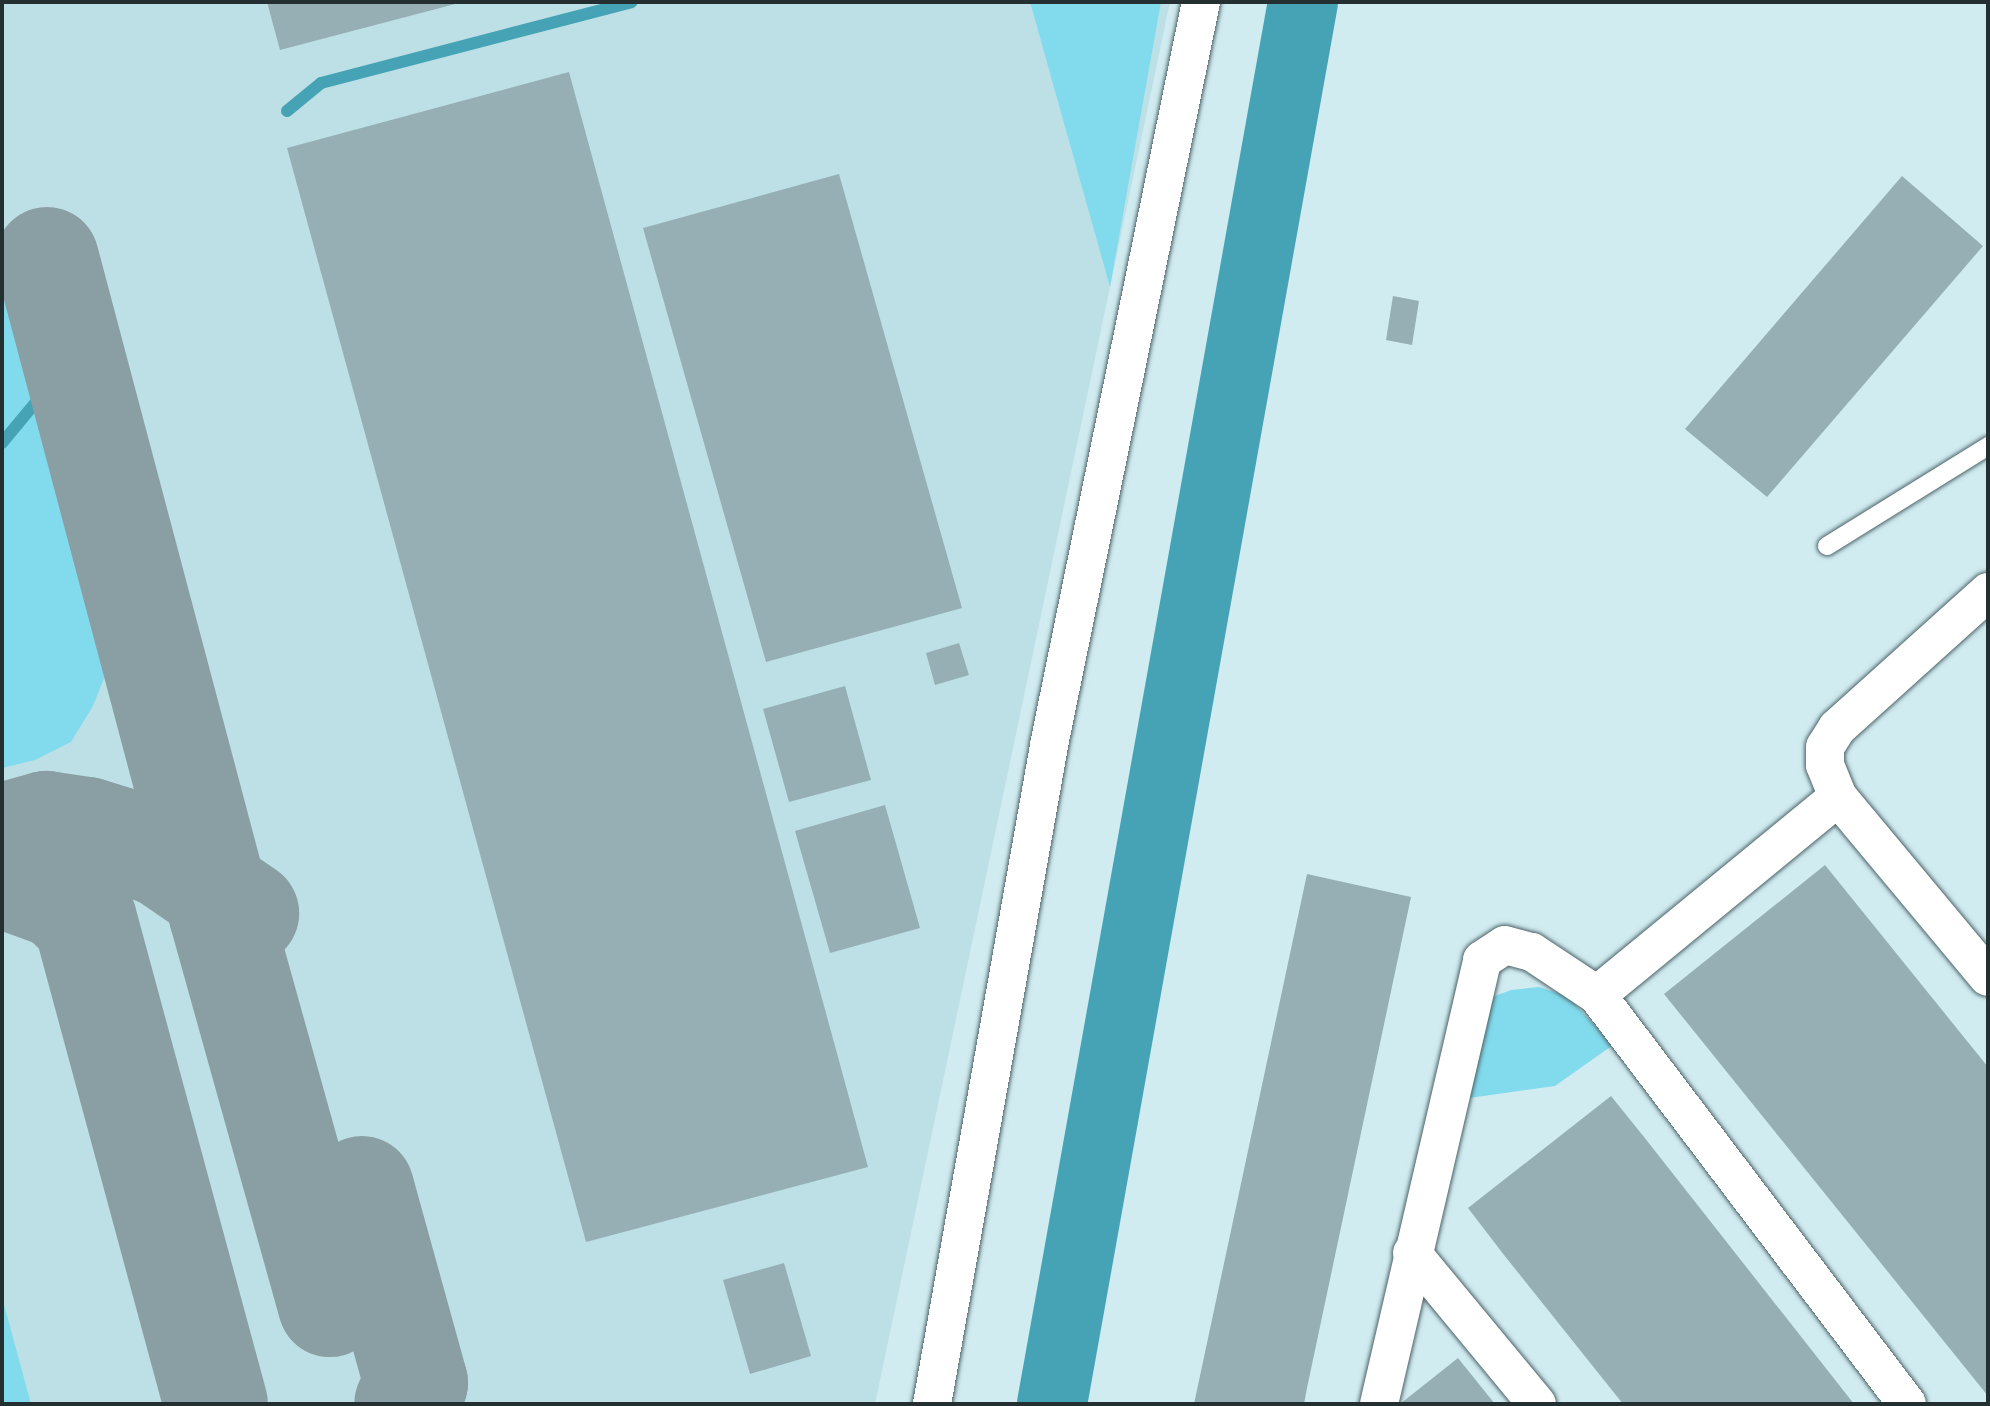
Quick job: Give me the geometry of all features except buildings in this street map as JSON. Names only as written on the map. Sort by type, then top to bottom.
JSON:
[{"type":"street","points":[[932,1404],[1050,740],[1201,2]]},
{"type":"street","points":[[1988,592],[1837,728],[1825,747],[1825,765],[1838,797],[1988,977]]},
{"type":"street","points":[[1597,995],[1838,797]]},
{"type":"street","points":[[1379,1404],[1482,960],[1505,945],[1532,952],[1597,995],[1907,1404]]},
{"type":"street","points":[[1412,1253],[1537,1404]]},
{"type":"lane","points":[[1827,546],[1988,446]]},
{"type":"shaded area","points":[[2,2],[1170,2],[875,1404],[2,1404]]},
{"type":"shaded area","points":[[1030,2],[1161,2],[1110,287]]},
{"type":"shaded area","points":[[2,228],[116,648],[93,706],[71,742],[35,760],[2,768]]},
{"type":"shaded area","points":[[1539,987],[1567,996],[1613,1045],[1555,1086],[1469,1098],[1487,999],[1511,990]]},
{"type":"shaded area","points":[[2,1297],[31,1404],[2,1404]]},
{"type":"waterway","points":[[287,111],[321,83],[632,2]]},
{"type":"waterway","points":[[1052,1404],[1303,2]]},
{"type":"waterway","points":[[2,443],[36,402]]},
{"type":"taxiway","points":[[47,259],[221,915],[330,1305]]},
{"type":"taxiway","points":[[2,835],[46,823],[87,829],[124,840],[164,856],[247,913]]},
{"type":"taxiway","points":[[2,876],[60,897],[85,920],[216,1404]]},
{"type":"taxiway","points":[[362,1188],[416,1383],[406,1404]]}]
